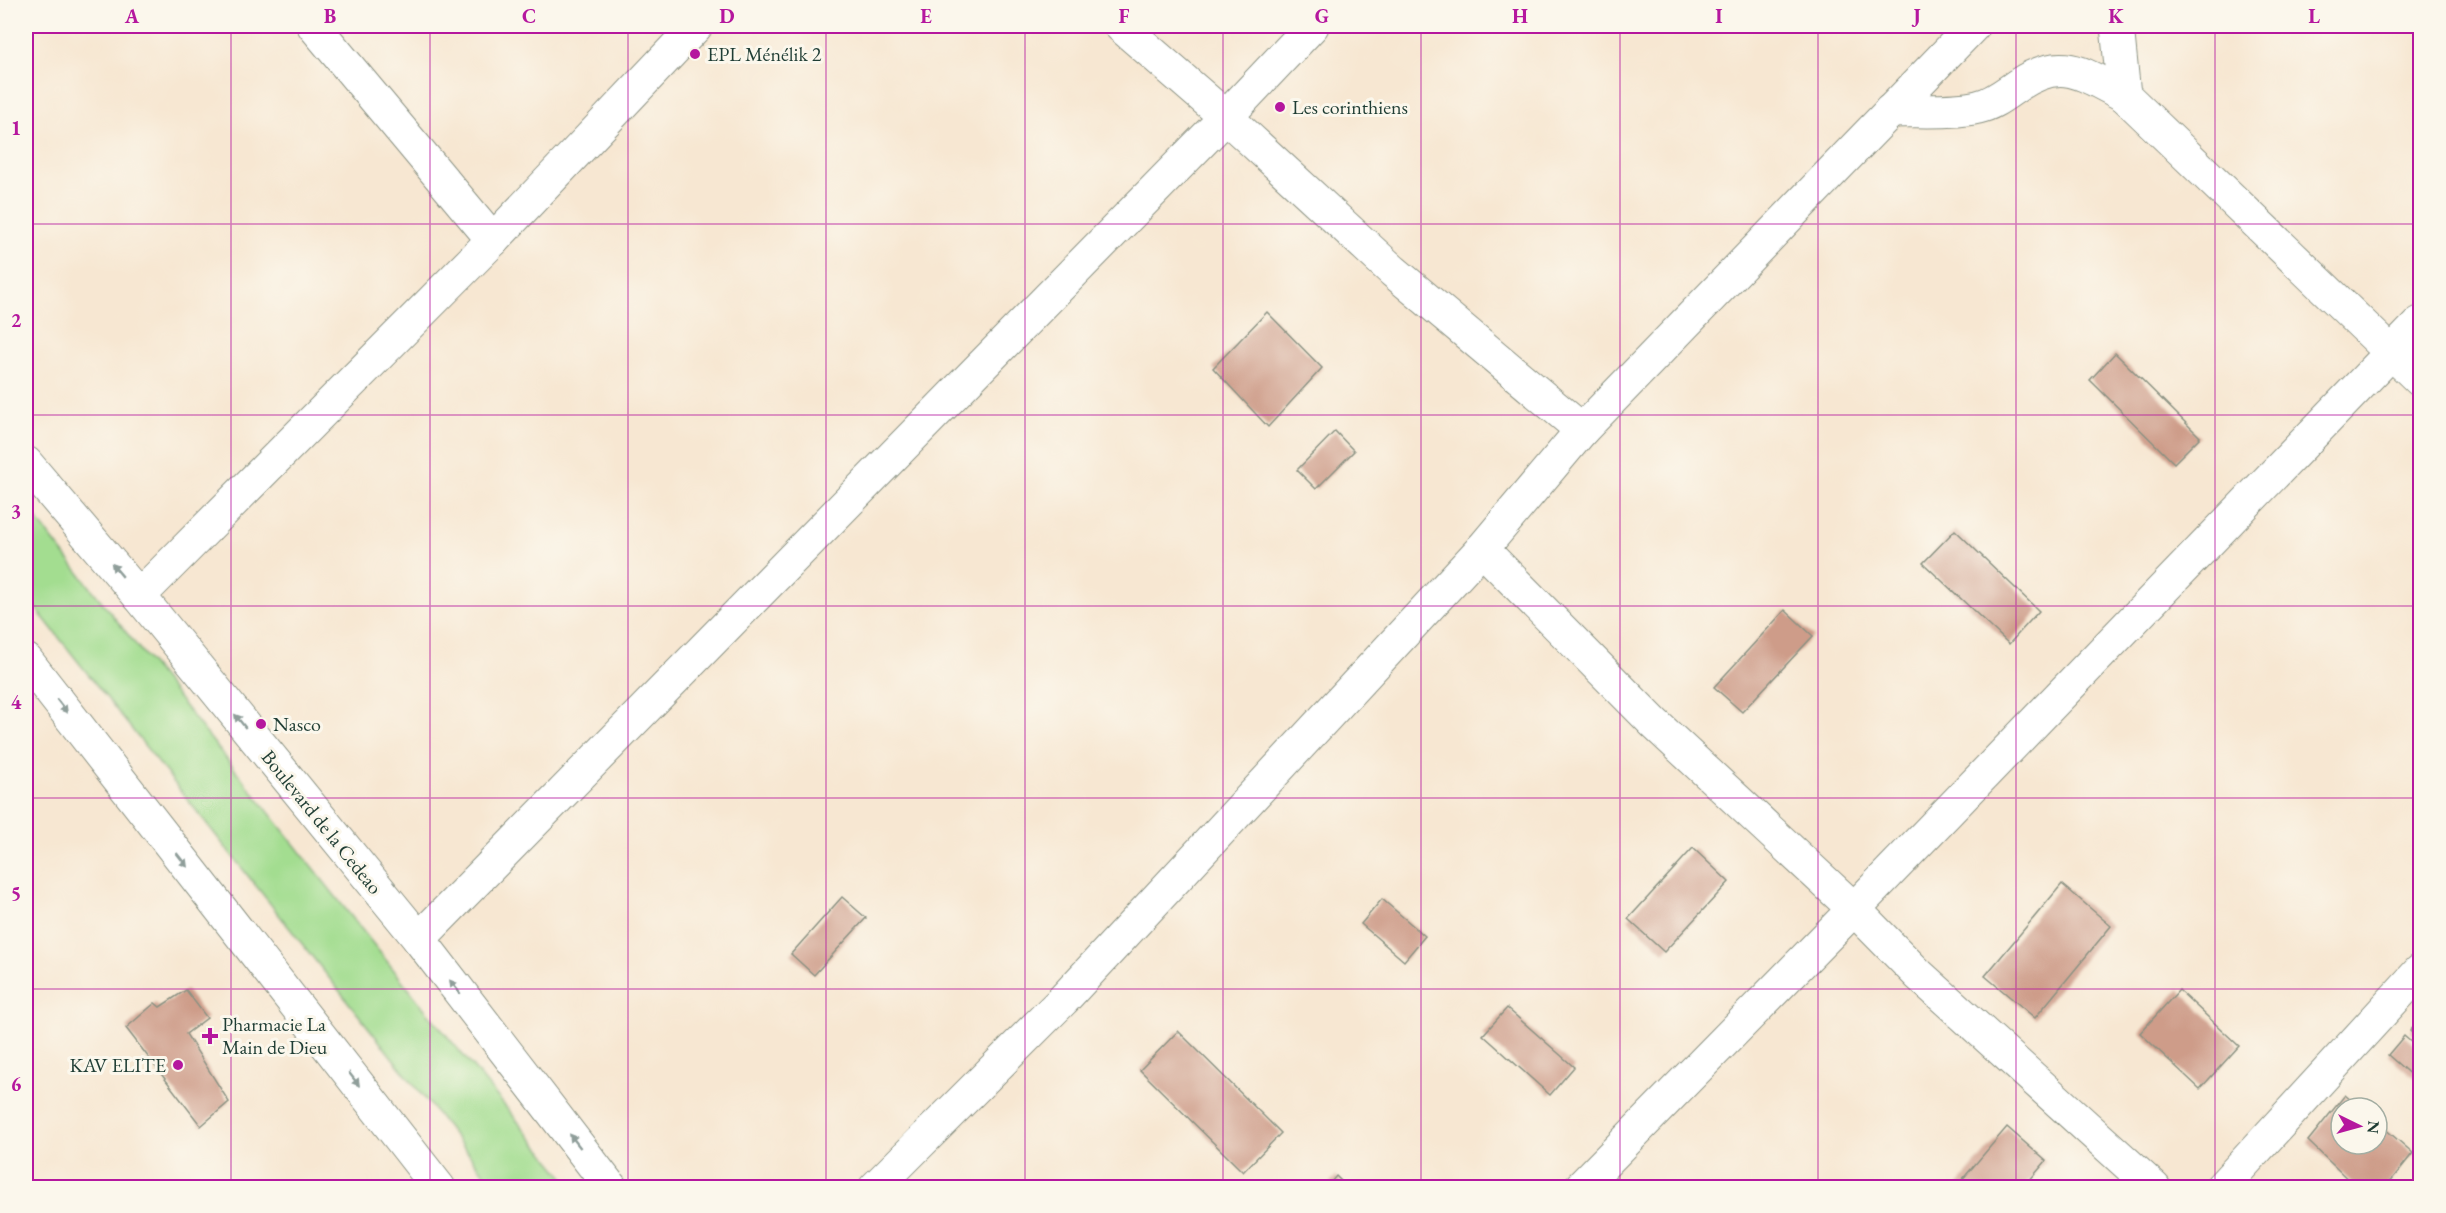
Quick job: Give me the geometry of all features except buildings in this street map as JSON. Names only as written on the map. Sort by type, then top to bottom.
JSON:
[{"type":"street","points":[[314,26],[493,240]]},
{"type":"street","points":[[139,596],[493,240],[696,26]]},
{"type":"street","points":[[1121,26],[1226,117],[1393,271],[1582,430]]},
{"type":"street","points":[[418,939],[1226,117],[1312,26]]},
{"type":"street","points":[[875,1188],[1063,1000],[1482,549],[1582,430],[1974,26]]},
{"type":"street","points":[[2117,26],[2124,95]]},
{"type":"street","points":[[1890,111],[1978,107],[1995,100],[2035,74],[2055,68],[2076,71],[2124,95],[2421,380]]},
{"type":"street","points":[[1580,1188],[1854,909],[2421,323]]},
{"type":"street","name":"Boulevard de la Cedeao","points":[[26,463],[139,596],[418,939],[611,1188]]},
{"type":"street","points":[[1482,549],[1654,723],[1854,909],[1918,974],[2154,1188]]},
{"type":"street","points":[[26,660],[439,1188]]},
{"type":"street","points":[[2221,1188],[2421,971]]},
{"type":"green space","points":[[26,506],[424,1008],[572,1187],[495,1187],[26,596]]},
{"type":"place","name":"EPL Ménélik 2","points":[[695,54]]},
{"type":"place","name":"Les corinthiens","points":[[1280,107]]},
{"type":"place","name":"Nasco","points":[[261,724]]},
{"type":"place","name":"Pharmacie La Main de Dieu","points":[[210,1036]]},
{"type":"place","name":"KAV ELITE","points":[[178,1065]]}]
